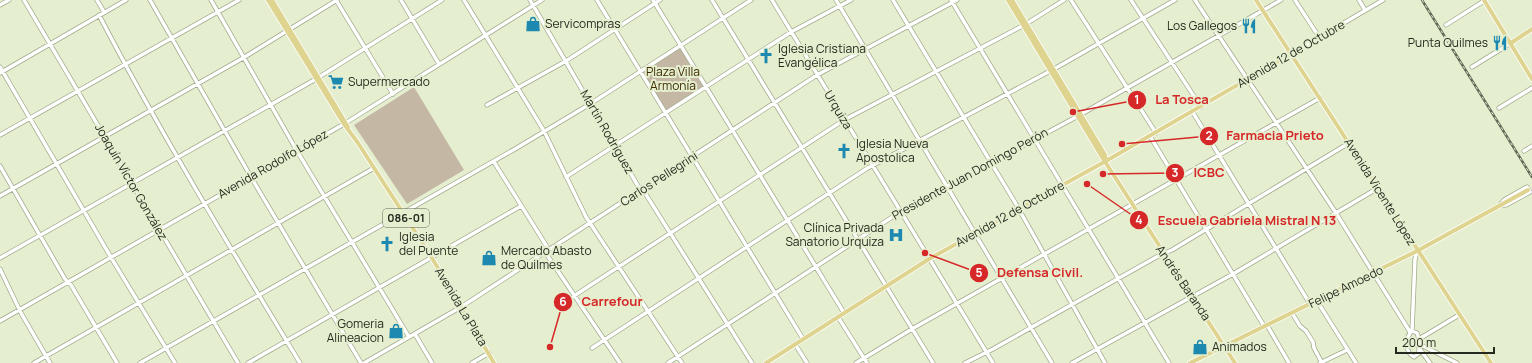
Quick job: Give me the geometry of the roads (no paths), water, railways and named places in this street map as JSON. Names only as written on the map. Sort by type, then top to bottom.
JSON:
[{"type":"main road","name":"Avenida La Plata","points":[[268,0],[289,31],[349,130],[432,258],[494,363]]},
{"type":"main road","name":"Avenida La Plata","points":[[272,0],[289,31]]},
{"type":"main road","name":"Andrés Baranda","points":[[1008,0],[1105,156],[1106,161],[1132,205],[1193,296],[1235,363]]},
{"type":"main road","name":"Andrés Baranda","points":[[1012,0],[1024,24]]},
{"type":"main road","name":"Avenida Vicente López","points":[[1256,0],[1417,251],[1491,363]]},
{"type":"main road","points":[[1484,1],[1532,79]]},
{"type":"main road","points":[[1510,43],[1532,29]]},
{"type":"main road","name":"Avenida 12 de Octubre","points":[[766,363],[929,260],[1150,136],[1291,54]]},
{"type":"main road","name":"Felipe Amoedo","points":[[1190,363],[1417,251],[1528,190]]},
{"type":"street","points":[[0,5],[9,0]]},
{"type":"street","name":"Joaquín Víctor González","points":[[24,0],[238,363]]},
{"type":"street","points":[[97,0],[104,12]]},
{"type":"street","points":[[126,0],[50,44],[1,70],[111,258],[175,363]]},
{"type":"street","points":[[150,0],[251,178],[332,315],[364,363]]},
{"type":"street","points":[[211,0],[269,104],[409,337]]},
{"type":"street","points":[[0,135],[239,0]]},
{"type":"street","points":[[0,196],[243,58],[289,31],[336,0],[393,94]]},
{"type":"street","points":[[401,0],[439,64]]},
{"type":"street","points":[[0,258],[269,104],[318,78],[442,0]]},
{"type":"street","points":[[464,0],[544,131],[590,224],[682,363]]},
{"type":"street","name":"Martín Rodríguez","points":[[530,0],[615,146],[752,363]]},
{"type":"street","name":"Avenida Rodolfo López","points":[[0,321],[345,123],[542,0]]},
{"type":"street","points":[[597,0],[803,339]]},
{"type":"street","points":[[487,105],[566,62],[654,2],[660,0]]},
{"type":"street","points":[[712,0],[933,363]]},
{"type":"street","points":[[140,363],[494,162],[590,104],[751,0]]},
{"type":"street","name":"Urquiza","points":[[772,0],[790,32],[993,363]]},
{"type":"street","points":[[836,0],[1052,363]]},
{"type":"street","points":[[566,177],[790,32],[851,0]]},
{"type":"street","points":[[893,0],[1019,209],[1105,363]]},
{"type":"street","name":"Carlos Pellegrini","points":[[364,363],[461,307],[817,76],[952,1],[957,0]]},
{"type":"street","points":[[560,305],[844,120],[1024,24],[1064,0]]},
{"type":"street","points":[[1071,0],[1156,132]]},
{"type":"street","points":[[1131,0],[1201,106]]},
{"type":"street","points":[[592,348],[872,166],[1052,70],[1142,17],[1175,0]]},
{"type":"street","points":[[1195,0],[1336,213],[1411,332],[1417,333],[1419,353],[1414,357]]},
{"type":"street","name":"Presidente Juan Domingo Perón","points":[[668,363],[900,212],[1079,115],[1281,0]]},
{"type":"street","points":[[1359,0],[1365,10]]},
{"type":"street","name":"Avenida 12 de Octubre","points":[[1291,54],[1383,0]]},
{"type":"street","points":[[952,1],[1169,363]]},
{"type":"street","points":[[1297,1],[1319,37]]},
{"type":"street","points":[[1446,25],[1484,1]]},
{"type":"street","points":[[654,2],[844,313]]},
{"type":"street","points":[[99,15],[125,64],[205,204],[300,363]]},
{"type":"street","points":[[1472,67],[1510,43]]},
{"type":"street","points":[[1499,108],[1532,88]]},
{"type":"street","points":[[856,363],[912,329],[1176,180],[1275,122],[1320,98]]},
{"type":"street","points":[[1192,111],[1310,304]]},
{"type":"street","points":[[1150,136],[1206,230],[1289,363]]},
{"type":"street","points":[[965,363],[1165,254],[1349,144]]},
{"type":"street","points":[[1524,151],[1532,146]]},
{"type":"street","points":[[494,162],[575,296],[620,363]]},
{"type":"street","points":[[0,166],[117,363]]},
{"type":"street","points":[[34,363],[374,168]]},
{"type":"street","name":"Felipe Amoedo","points":[[1527,187],[1530,190],[1506,205],[1500,205],[1504,200],[1527,187]]},
{"type":"street","points":[[1072,363],[1233,274],[1378,188]]},
{"type":"street","points":[[248,363],[521,206]]},
{"type":"street","points":[[1414,357],[1409,354],[1407,340],[1411,332],[1415,259],[1417,251]]},
{"type":"street","points":[[0,269],[20,310],[50,363]]},
{"type":"street","points":[[1317,301],[1356,363]]},
{"type":"street","points":[[1292,313],[1313,342],[1314,348],[1321,363],[1348,350]]},
{"type":"street","points":[[1419,344],[1459,315]]},
{"type":"street","points":[[838,317],[867,363]]},
{"type":"street","points":[[415,334],[432,363]]},
{"type":"street","points":[[795,344],[807,363]]},
{"type":"street","points":[[1419,344],[1430,363]]},
{"type":"street","points":[[1419,344],[1457,363]]},
{"type":"street","points":[[472,363],[489,354]]},
{"type":"street","points":[[1414,357],[1414,363]]},
{"type":"railway","points":[[1422,0],[1532,177]]},
{"type":"place","name":"Servicompras","points":[[533,24]]},
{"type":"place","name":"Los Gallegos","points":[[1249,26]]},
{"type":"place","name":"Punta Quilmes","points":[[1500,43]]},
{"type":"place","name":"Iglesia Cristiana Evangélica","points":[[766,56]]},
{"type":"place","name":"Supermercado","points":[[336,82]]},
{"type":"place","name":"La Tosca","points":[[1073,112]]},
{"type":"place","name":"Farmacia Prieto","points":[[1122,144]]},
{"type":"place","name":"Iglesia Nueva Apostolica","points":[[844,151]]},
{"type":"place","name":"ICBC","points":[[1103,174]]},
{"type":"place","name":"Escuela Gabriela Mistral N 13","points":[[1087,184]]},
{"type":"place","name":"Clínica Privada Sanatorio Urquiza","points":[[896,235]]},
{"type":"place","name":"Iglesia del Puente","points":[[387,244]]},
{"type":"place","name":"Defensa Civil.","points":[[925,253]]},
{"type":"place","name":"Mercado Abasto de Quilmes","points":[[489,258]]},
{"type":"place","name":"Gomeria Alineacion","points":[[396,331]]},
{"type":"place","name":"Carrefour","points":[[550,347]]},
{"type":"place","name":"Animados","points":[[1200,347]]},
{"type":"park label","name":"Plaza Villa Armonía","points":[[673,79]]}]
